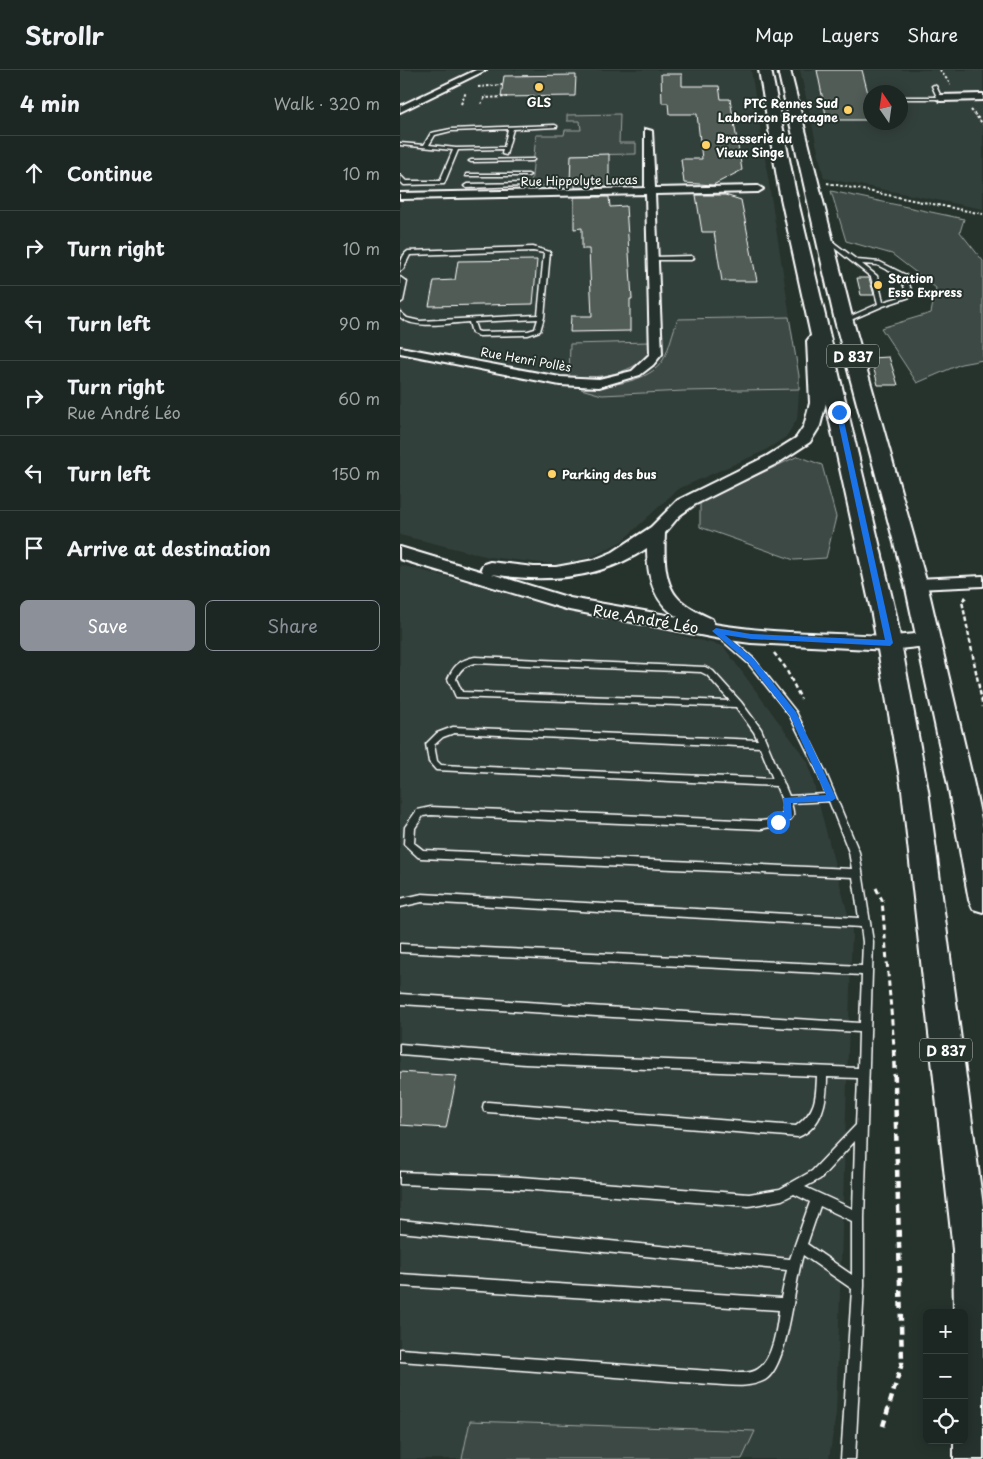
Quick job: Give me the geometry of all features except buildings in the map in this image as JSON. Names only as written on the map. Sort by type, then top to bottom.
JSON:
[{"type":"main road","name":"D 837","points":[[765,70],[787,189],[821,332],[890,643],[915,790],[971,1250],[974,1459]]},
{"type":"main road","name":"D 837","points":[[784,70],[844,321],[930,640],[983,900]]},
{"type":"street","points":[[400,109],[482,70]]},
{"type":"street","points":[[940,98],[983,97]]},
{"type":"street","name":"Rue Henri Pollès","points":[[400,350],[560,381],[599,383],[636,373],[648,363],[656,354],[648,131]]},
{"type":"street","name":"Rue Hippolyte Lucas","points":[[400,196],[758,189]]},
{"type":"street","points":[[420,559],[459,561],[515,573],[562,574],[602,565],[627,552],[656,531],[680,506],[714,487],[772,462],[806,438],[816,419],[818,405],[814,341],[821,332]]},
{"type":"street","points":[[656,531],[656,566],[660,581],[672,604],[716,631]]},
{"type":"street","name":"Rue André Léo","points":[[400,554],[568,604],[716,631],[751,636],[890,643],[930,640]]},
{"type":"street","points":[[916,584],[983,582]]},
{"type":"lane","points":[[908,98],[940,98],[934,86]]},
{"type":"lane","points":[[425,147],[433,134],[440,132],[555,126]]},
{"type":"lane","points":[[498,185],[511,128]]},
{"type":"lane","points":[[400,144],[425,147],[505,148]]},
{"type":"lane","points":[[400,177],[404,183],[442,183],[456,148]]},
{"type":"lane","points":[[470,161],[532,160]]},
{"type":"lane","points":[[468,175],[528,174]]},
{"type":"lane","points":[[467,186],[526,184]]},
{"type":"lane","points":[[823,236],[874,276],[881,305]]},
{"type":"lane","points":[[400,253],[543,250],[547,252],[538,330],[528,333],[479,334],[474,332],[471,320]]},
{"type":"lane","points":[[400,268],[408,253]]},
{"type":"lane","points":[[652,259],[692,258]]},
{"type":"lane","points":[[844,321],[881,305],[910,296],[904,276],[878,263],[856,262]]},
{"type":"lane","points":[[400,279],[404,282],[400,301]]},
{"type":"lane","points":[[400,314],[405,319],[420,323],[541,317]]},
{"type":"lane","points":[[716,631],[751,661],[794,714],[854,852],[868,942],[858,1218],[858,1286],[848,1459]]},
{"type":"lane","points":[[738,704],[459,694],[452,679],[456,668],[464,662],[475,660],[702,669],[710,673],[738,704],[758,731],[786,800],[789,815],[778,822],[761,825],[432,811],[420,813],[410,827],[409,844],[420,854],[857,873]]},
{"type":"lane","points":[[763,744],[453,730],[440,735],[430,744],[433,762],[439,768],[778,783]]},
{"type":"lane","points":[[786,800],[832,798]]},
{"type":"lane","points":[[400,903],[422,898],[865,924]]},
{"type":"lane","points":[[400,948],[867,971]]},
{"type":"lane","points":[[400,998],[865,1028]]},
{"type":"lane","points":[[400,1050],[525,1059],[864,1073]]},
{"type":"lane","points":[[488,1106],[798,1132],[814,1121],[821,1102],[822,1071]]},
{"type":"lane","points":[[400,1178],[521,1183],[749,1200],[782,1194],[816,1175],[862,1126]]},
{"type":"lane","points":[[794,1188],[858,1218]]},
{"type":"lane","points":[[400,1356],[714,1378],[746,1378],[762,1375],[772,1363],[780,1339],[785,1304],[794,1264],[817,1199]]},
{"type":"lane","points":[[400,1226],[794,1264]]},
{"type":"lane","points":[[800,1246],[858,1286]]},
{"type":"lane","points":[[400,1280],[785,1304]]},
{"type":"path","points":[[461,104],[465,92],[480,86],[502,85]]},
{"type":"path","points":[[481,104],[486,96]]},
{"type":"path","points":[[483,98],[507,97]]},
{"type":"path","points":[[811,180],[983,214]]},
{"type":"path","points":[[972,593],[962,601],[983,707]]},
{"type":"shaded area","points":[[400,70],[751,70],[800,380],[797,419],[786,437],[764,451],[678,489],[622,541],[594,556],[559,565],[489,557],[400,535]]},
{"type":"shaded area","points":[[800,70],[983,70],[983,209],[824,178]]},
{"type":"shaded area","points":[[620,114],[619,143],[636,143],[636,154],[572,155],[570,185],[531,186],[536,135],[564,135],[565,130],[581,130],[580,121],[567,121],[567,115]]},
{"type":"shaded area","points":[[831,191],[964,219],[960,232],[983,261],[983,360],[961,364],[917,383],[881,328],[931,313],[936,288],[892,254],[846,241]]},
{"type":"shaded area","points":[[789,317],[799,376],[799,389],[684,391],[602,395],[581,389],[626,382],[648,374],[657,368],[665,356],[678,319]]},
{"type":"shaded area","points":[[649,342],[649,355],[631,367],[601,376],[569,377],[570,344]]},
{"type":"shaded area","points":[[798,456],[822,465],[836,517],[826,558],[794,560],[700,527],[700,502]]},
{"type":"shaded area","points":[[400,565],[723,646],[808,762],[852,930],[836,1413],[829,1459],[400,1459]]},
{"type":"shaded area","points":[[470,1421],[755,1431],[742,1459],[462,1459]]},
{"type":"place","name":"GLS","points":[[539,87]]},
{"type":"place","name":"PTC Rennes Sud Laborizon Bretagne","points":[[848,110]]},
{"type":"place","name":"Brasserie du Vieux Singe","points":[[706,145]]},
{"type":"place","name":"Station Esso Express","points":[[878,285]]},
{"type":"place","name":"Parking des bus","points":[[552,474]]},
{"type":"route","points":[[778,822],[789,815],[786,800],[832,798],[794,714],[751,661],[716,631],[751,636],[890,643],[839,412]]}]
